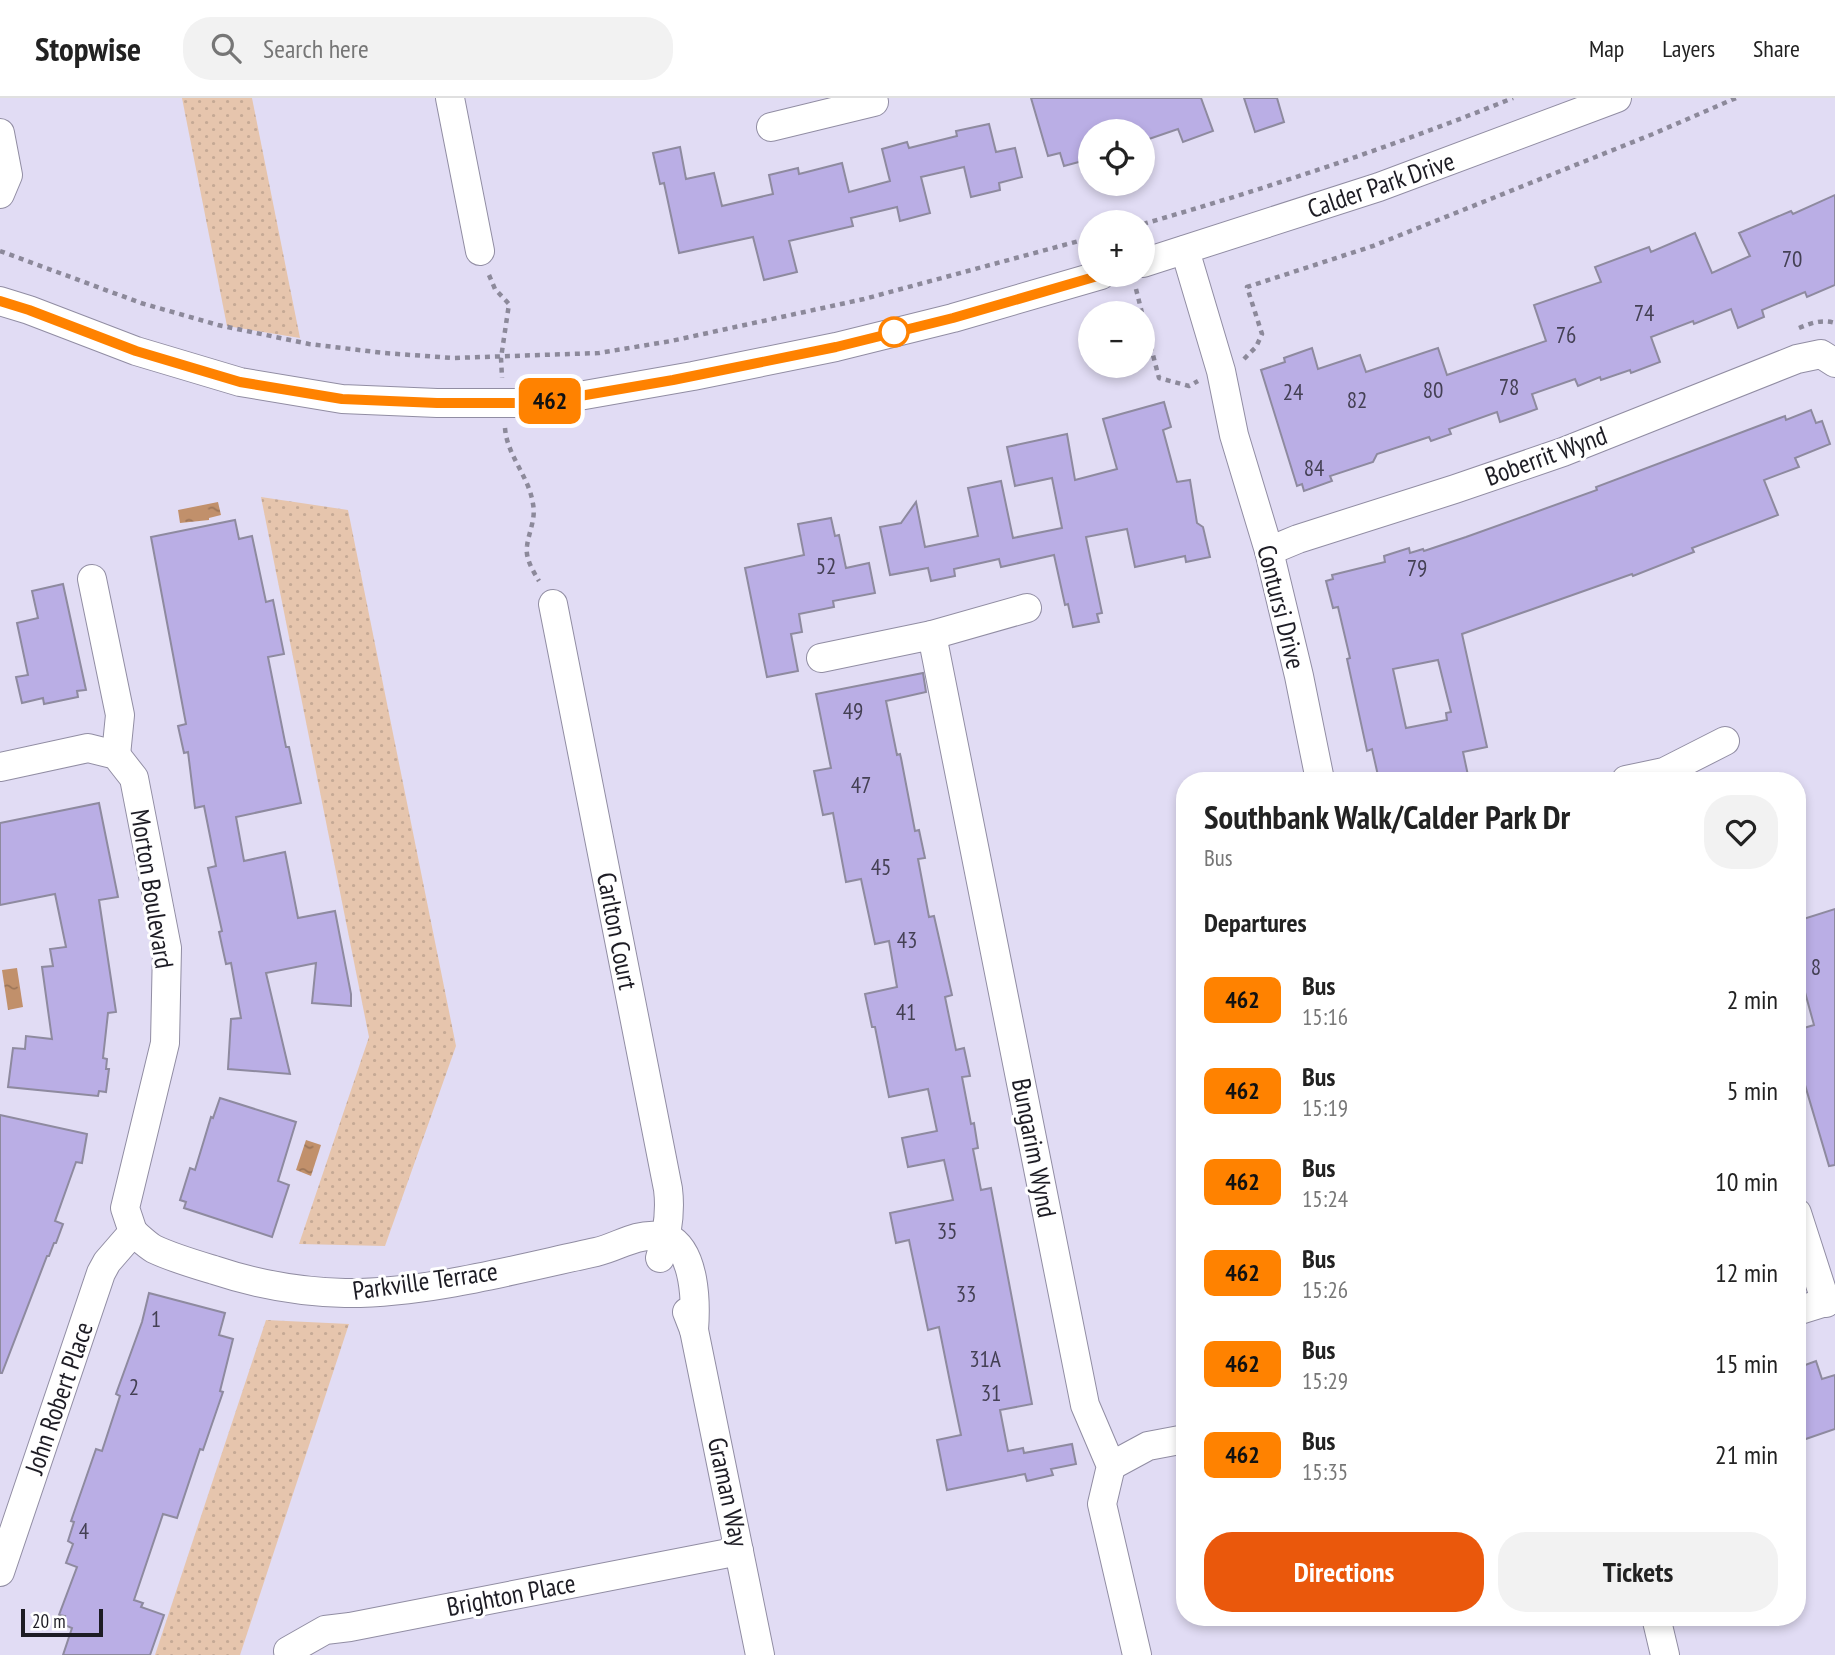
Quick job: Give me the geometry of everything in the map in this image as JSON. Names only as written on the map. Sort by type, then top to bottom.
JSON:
[{"type":"street","points":[[450,98],[480,251]]},
{"type":"street","name":"Calder Park Drive","points":[[1155,266],[1178,252],[1379,187],[1617,98]]},
{"type":"street","points":[[771,127],[818,106],[874,102]]},
{"type":"street","points":[[0,133],[8,175],[0,194]]},
{"type":"street","name":"Contursi Drive","points":[[1178,252],[1269,551],[1318,772]]},
{"type":"street","points":[[0,301],[136,351],[240,382],[342,399],[539,403],[681,379],[836,347],[953,318],[1078,282]]},
{"type":"street","name":"Boberrit Wynd","points":[[1269,551],[1298,539],[1563,452],[1797,359],[1830,354]]},
{"type":"street","points":[[0,767],[88,748],[116,755],[120,715],[92,579]]},
{"type":"street","name":"Carlton Court","points":[[553,604],[668,1189],[670,1201],[663,1248]]},
{"type":"street","points":[[821,658],[932,635],[1027,608]]},
{"type":"street","name":"Bungarim Wynd","points":[[932,635],[1085,1405],[1111,1466]]},
{"type":"street","points":[[1672,772],[1725,741]]},
{"type":"street","name":"Morton Boulevard","points":[[116,755],[134,778],[167,948],[165,1043],[125,1208],[133,1233]]},
{"type":"street","name":"Parkville Terrace","points":[[133,1233],[153,1248],[237,1278],[275,1286],[346,1293],[381,1292],[457,1281],[601,1251],[648,1253],[663,1248]]},
{"type":"street","name":"John Robert Place","points":[[0,1572],[101,1273],[107,1262],[133,1233]]},
{"type":"street","points":[[1806,1237],[1830,1301],[1806,1308]]},
{"type":"street","name":"Graman Way","points":[[663,1248],[694,1330],[760,1655]]},
{"type":"street","points":[[1138,1655],[1102,1504],[1111,1466],[1148,1446],[1176,1441]]},
{"type":"street","name":"Brighton Place","points":[[288,1651],[326,1630],[739,1551]]},
{"type":"street","points":[[1658,1626],[1665,1655]]},
{"type":"path","points":[[1155,220],[1220,202],[1513,98]]},
{"type":"path","points":[[1155,363],[1159,378],[1189,386],[1243,360],[1256,347],[1262,334],[1247,287],[1373,246],[1736,98]]},
{"type":"path","points":[[0,251],[141,303],[218,325],[309,344],[453,358],[599,353],[671,341],[864,299],[1078,241]]},
{"type":"path","points":[[1787,333],[1812,323],[1835,323]]},
{"type":"shaded area","points":[[182,98],[252,98],[300,338],[227,326]]},
{"type":"shaded area","points":[[261,497],[348,510],[456,1046],[385,1246],[299,1244],[369,1037]]},
{"type":"shaded area","points":[[266,1320],[349,1324],[240,1655],[155,1655]]},
{"type":"water","points":[[218,502],[221,515],[209,520],[180,523],[178,510]]},
{"type":"water","points":[[17,968],[23,1007],[8,1010],[2,970]]},
{"type":"water","points":[[306,1140],[321,1145],[311,1176],[296,1170]]},
{"type":"building","points":[[1031,98],[1201,98],[1213,131],[1183,142],[1178,129],[1155,137],[1155,119],[1078,119],[1078,162],[1064,166],[1060,153],[1048,156]]},
{"type":"building","points":[[1244,98],[1277,98],[1284,122],[1255,132]]},
{"type":"building","points":[[989,124],[996,152],[1015,148],[1022,177],[999,183],[1000,190],[971,197],[964,167],[921,177],[930,213],[900,221],[897,207],[851,218],[853,226],[789,241],[797,272],[764,280],[753,237],[679,253],[664,183],[660,184],[653,153],[680,147],[686,179],[714,173],[722,206],[773,194],[769,175],[798,168],[799,174],[842,163],[849,192],[890,181],[882,149],[907,142],[909,148],[957,136],[956,131]]},
{"type":"building","points":[[1835,195],[1835,285],[1807,297],[1805,292],[1762,310],[1764,317],[1738,328],[1731,309],[1694,324],[1693,321],[1651,337],[1660,362],[1631,373],[1630,370],[1601,380],[1600,377],[1578,386],[1575,379],[1532,394],[1537,409],[1500,422],[1497,412],[1449,429],[1451,434],[1431,441],[1429,437],[1377,454],[1373,462],[1330,476],[1332,481],[1304,491],[1302,484],[1297,486],[1261,370],[1285,362],[1284,358],[1312,348],[1318,369],[1360,355],[1366,372],[1438,348],[1447,375],[1546,341],[1534,305],[1601,282],[1595,267],[1649,247],[1651,252],[1695,233],[1712,273],[1750,256],[1739,233],[1791,211],[1793,214]]},
{"type":"building","points":[[1164,402],[1171,427],[1163,430],[1177,482],[1190,480],[1197,523],[1203,527],[1210,557],[1186,562],[1185,556],[1135,567],[1127,529],[1086,537],[1102,613],[1097,614],[1099,622],[1073,627],[1068,604],[1065,605],[1054,555],[1001,567],[999,559],[954,569],[955,576],[931,581],[928,568],[890,575],[880,527],[901,523],[916,502],[925,547],[978,536],[968,488],[1001,481],[1013,538],[1062,528],[1052,478],[1015,486],[1007,447],[1067,434],[1075,480],[1117,469],[1103,419]]},
{"type":"building","points":[[1811,410],[1816,423],[1822,421],[1830,444],[1795,458],[1799,467],[1764,480],[1778,515],[1692,548],[1694,552],[1633,576],[1632,574],[1462,634],[1487,747],[1463,752],[1467,772],[1377,772],[1372,749],[1367,751],[1338,607],[1333,608],[1326,581],[1333,579],[1332,575],[1385,562],[1384,556],[1409,548],[1410,553],[1423,549],[1424,551],[1466,537],[1597,490],[1596,487],[1785,416],[1786,420]],"holes":[[[1438,660],[1451,712],[1446,713],[1447,720],[1406,728],[1393,669]]]},
{"type":"building","points":[[831,518],[835,536],[839,535],[846,568],[869,563],[875,593],[833,601],[834,607],[799,614],[802,632],[791,634],[798,671],[767,677],[745,568],[804,555],[798,524]]},
{"type":"building","points":[[235,520],[239,539],[252,536],[266,602],[273,600],[284,654],[268,657],[286,747],[289,747],[301,803],[236,817],[244,861],[285,852],[298,918],[335,911],[351,994],[351,1006],[312,1003],[316,963],[266,973],[290,1074],[228,1069],[231,1019],[241,1018],[231,963],[226,964],[219,932],[222,931],[208,868],[216,866],[204,806],[195,808],[188,752],[184,753],[178,726],[186,724],[151,537]]},
{"type":"building","points":[[63,584],[86,690],[77,691],[78,697],[44,704],[43,698],[22,703],[16,677],[28,675],[17,623],[38,618],[32,591]]},
{"type":"building","points":[[923,673],[926,692],[886,701],[897,755],[900,754],[901,758],[915,831],[919,830],[925,858],[918,859],[929,917],[934,916],[952,995],[945,997],[956,1050],[964,1048],[970,1076],[962,1077],[971,1124],[974,1123],[978,1148],[973,1149],[981,1190],[991,1188],[1032,1404],[1000,1410],[1008,1451],[1023,1448],[1024,1453],[1072,1444],[1076,1464],[1051,1469],[1053,1475],[1027,1481],[1025,1474],[947,1490],[937,1440],[961,1435],[939,1327],[928,1330],[909,1240],[896,1243],[890,1213],[953,1200],[944,1160],[908,1167],[902,1138],[937,1131],[928,1089],[889,1097],[875,1027],[872,1027],[865,994],[897,987],[889,941],[875,944],[861,879],[846,882],[833,813],[823,815],[814,771],[831,768],[816,694]]},
{"type":"building","points":[[99,803],[118,897],[99,900],[116,1012],[108,1013],[103,1058],[107,1059],[106,1069],[109,1069],[106,1092],[99,1091],[98,1096],[8,1087],[13,1048],[25,1049],[26,1036],[52,1039],[42,967],[53,966],[50,949],[66,947],[55,894],[0,905],[0,823]]},
{"type":"building","points":[[1835,909],[1835,1165],[1829,1166],[1806,1088],[1806,1027],[1814,1025],[1806,996],[1806,918]]},
{"type":"building","points":[[220,1098],[296,1122],[278,1181],[289,1185],[272,1237],[184,1208],[186,1202],[180,1200],[190,1168],[195,1170],[211,1117],[213,1118]]},
{"type":"building","points":[[0,1115],[87,1134],[82,1163],[76,1162],[55,1221],[63,1224],[56,1243],[47,1256],[2,1373],[0,1373]]},
{"type":"building","points":[[149,1293],[225,1313],[219,1335],[233,1339],[220,1391],[223,1392],[177,1518],[163,1514],[134,1600],[143,1603],[141,1607],[164,1615],[150,1655],[63,1655],[72,1628],[62,1624],[65,1616],[59,1615],[77,1567],[66,1563],[73,1544],[68,1541],[74,1522],[71,1521],[96,1449],[102,1451],[120,1396],[116,1394],[142,1322]]},
{"type":"building","points":[[1816,1361],[1822,1379],[1835,1375],[1835,1429],[1806,1439],[1806,1365]]},
{"type":"bus line","name":"462","points":[[0,301],[136,351],[240,382],[342,399],[539,403],[631,388],[836,347],[953,318],[1078,282]]}]
